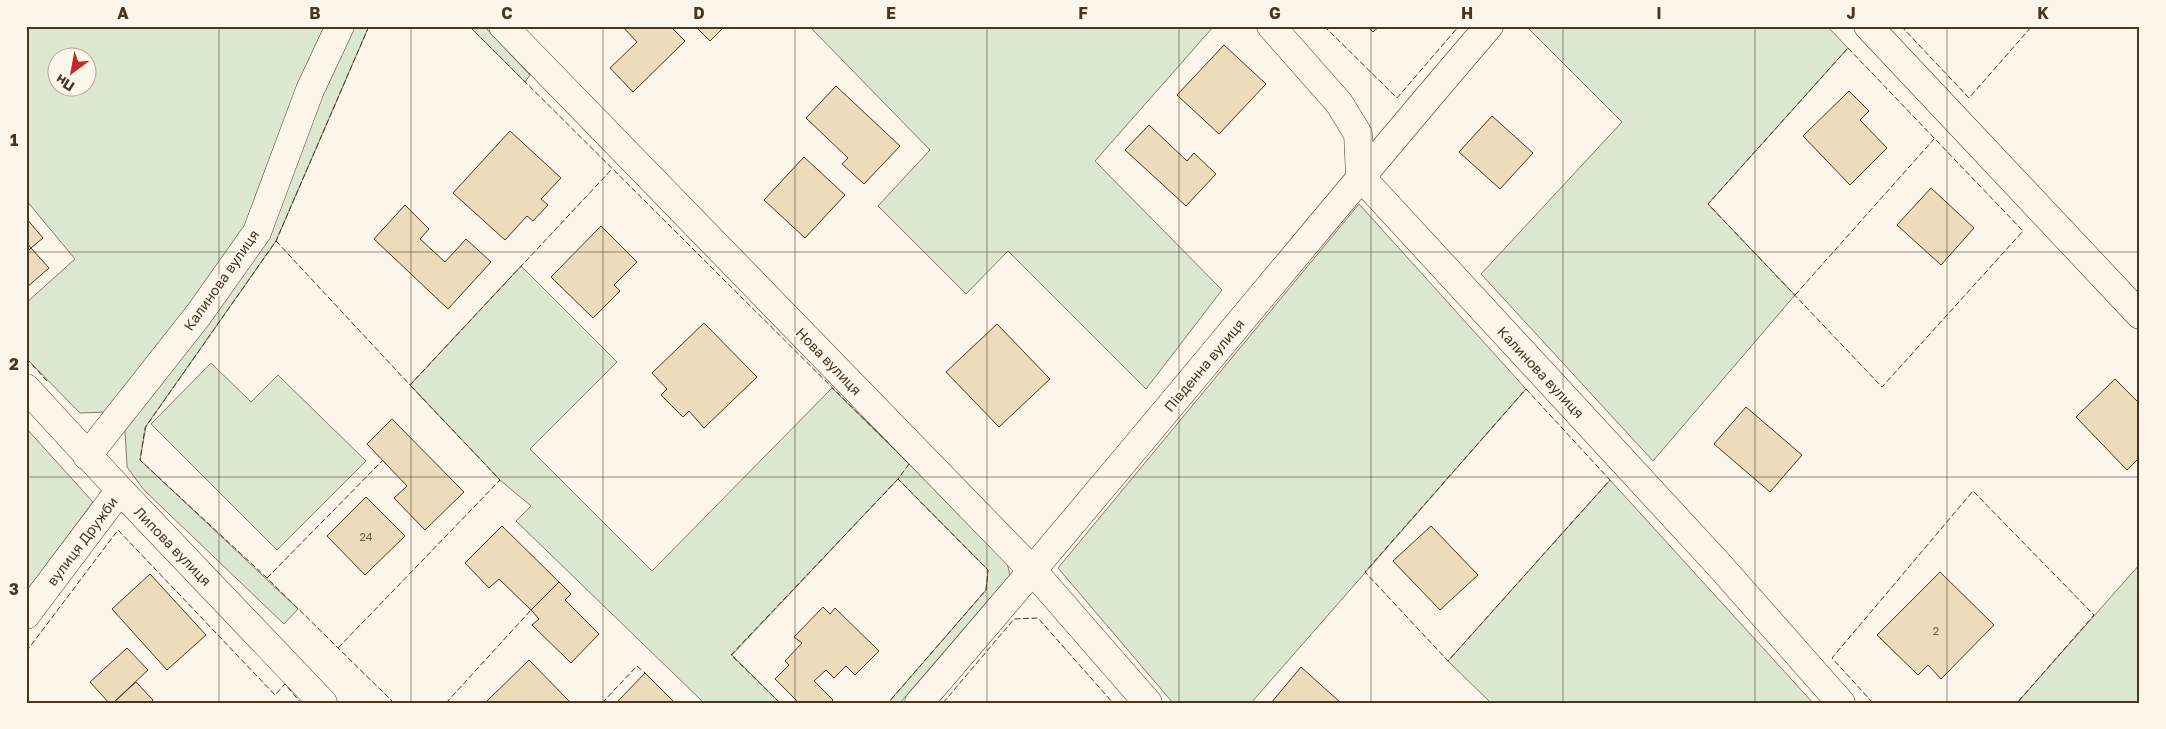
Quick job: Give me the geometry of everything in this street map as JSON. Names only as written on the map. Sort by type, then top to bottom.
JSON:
[{"type":"street","name":"Калинова вулиця","points":[[87,456],[199,314],[257,232],[310,90],[340,26]]},
{"type":"street","name":"Нова вулиця","points":[[502,26],[1033,571],[1148,703]]},
{"type":"street","points":[[1272,26],[1339,103],[1358,134],[1360,176]]},
{"type":"street","name":"Південна вулиця","points":[[919,703],[1033,571],[1360,176],[1489,26]]},
{"type":"street","points":[[1868,26],[2140,315]]},
{"type":"street","name":"Калинова вулиця","points":[[1360,176],[1720,566],[1841,703]]},
{"type":"street","name":"Липова вулиця","points":[[26,388],[87,456],[323,703]]},
{"type":"street","name":"вулиця Дружби","points":[[26,615],[120,490]]},
{"type":"green space","points":[[26,26],[328,26],[247,227],[108,412],[80,413],[26,358],[26,303],[75,259],[26,200]]},
{"type":"green space","points":[[350,26],[369,26],[276,241],[146,426],[140,460],[298,609],[284,624],[144,490],[127,467],[125,431],[263,237]]},
{"type":"green space","points":[[469,26],[484,26],[530,75],[525,82]]},
{"type":"green space","points":[[809,26],[1214,26],[1095,161],[1222,290],[1146,389],[1008,251],[966,294],[878,206],[930,150]]},
{"type":"green space","points":[[1526,26],[1827,26],[1848,48],[1708,204],[1795,295],[1653,461],[1481,274],[1622,122]]},
{"type":"green space","points":[[1359,204],[1526,389],[1251,703],[1173,703],[1058,568]]},
{"type":"green space","points":[[521,266],[617,362],[530,449],[652,571],[832,388],[1006,559],[1010,575],[900,703],[888,703],[986,590],[988,570],[898,479],[732,655],[780,703],[704,703],[516,521],[531,506],[500,480],[410,385]]},
{"type":"green space","points":[[211,363],[251,402],[278,375],[366,461],[277,550],[151,424]]},
{"type":"green space","points":[[26,428],[93,502],[26,592]]},
{"type":"green space","points":[[1610,480],[1813,703],[1491,703],[1448,661]]},
{"type":"green space","points":[[2140,564],[2140,703],[2017,703]]},
{"type":"building","points":[[622,26],[670,26],[685,41],[633,92],[610,68],[637,42]]},
{"type":"building","points":[[695,26],[725,26],[710,41]]},
{"type":"building","points":[[1367,26],[1380,26],[1373,32]]},
{"type":"building","points":[[1224,45],[1266,84],[1219,134],[1177,95]]},
{"type":"building","points":[[836,86],[900,146],[864,184],[842,164],[848,158],[806,118]]},
{"type":"building","points":[[1849,91],[1869,111],[1860,120],[1887,148],[1850,185],[1803,136]]},
{"type":"building","points":[[1492,116],[1533,153],[1500,189],[1459,152]]},
{"type":"building","points":[[1149,125],[1187,161],[1194,153],[1216,174],[1186,206],[1125,150]]},
{"type":"building","points":[[510,131],[561,178],[541,199],[548,205],[533,221],[527,216],[505,240],[453,193]]},
{"type":"building","points":[[804,157],[845,195],[805,238],[764,200]]},
{"type":"building","points":[[1931,188],[1974,228],[1941,265],[1897,225]]},
{"type":"building","points":[[405,205],[429,229],[420,239],[445,262],[466,239],[491,262],[448,309],[374,239]]},
{"type":"building","points":[[26,218],[43,238],[31,248],[26,242]]},
{"type":"building","points":[[601,226],[637,262],[614,285],[620,291],[593,318],[551,277]]},
{"type":"building","points":[[31,248],[49,268],[26,288],[26,253]]},
{"type":"building","points":[[704,323],[757,377],[704,428],[689,411],[683,417],[661,395],[667,389],[652,373]]},
{"type":"building","points":[[997,324],[1050,379],[999,427],[946,372]]},
{"type":"building","points":[[2115,379],[2140,404],[2140,457],[2127,470],[2076,417]]},
{"type":"building","points":[[1746,407],[1802,455],[1770,492],[1714,444]]},
{"type":"building","points":[[392,419],[464,492],[425,530],[394,498],[407,486],[367,444]]},
{"type":"building","points":[[366,497],[405,536],[365,575],[327,536]]},
{"type":"building","points":[[502,526],[559,582],[531,610],[499,579],[489,588],[465,563]]},
{"type":"building","points":[[1431,526],[1478,575],[1440,610],[1393,561]]},
{"type":"building","points":[[1940,572],[1994,625],[1941,679],[1928,665],[1918,675],[1877,635]]},
{"type":"building","points":[[150,574],[206,635],[167,670],[112,609]]},
{"type":"building","points":[[559,582],[571,594],[565,600],[599,634],[571,663],[532,625],[539,619],[531,610]]},
{"type":"building","points":[[823,607],[830,614],[835,608],[879,651],[855,675],[846,666],[834,678],[826,670],[814,681],[833,700],[830,703],[799,703],[775,679],[789,665],[785,661],[802,643],[794,637]]},
{"type":"building","points":[[127,648],[148,670],[113,703],[109,703],[90,682]]},
{"type":"building","points":[[529,660],[571,703],[489,703],[487,701]]},
{"type":"building","points":[[1301,667],[1341,703],[1271,703]]},
{"type":"building","points":[[645,673],[675,703],[616,703]]},
{"type":"building","points":[[136,682],[153,700],[150,703],[113,703]]},
{"type":"fence","points":[[369,26],[276,241],[145,428],[140,460],[267,578],[394,703]]},
{"type":"fence","points":[[469,26],[909,464],[898,479],[988,570],[986,590],[888,703]]},
{"type":"fence","points":[[1324,26],[1397,98],[1459,26]]},
{"type":"fence","points":[[1901,26],[1969,98],[2032,26]]},
{"type":"fence","points":[[1848,48],[2023,231],[1882,387],[1708,204],[1848,48]]},
{"type":"fence","points":[[1795,295],[1934,139]]},
{"type":"fence","points":[[276,241],[410,385],[612,169]]},
{"type":"fence","points":[[26,358],[47,381]]},
{"type":"fence","points":[[338,648],[500,480],[410,385]]},
{"type":"fence","points":[[1526,389],[1610,480],[1448,661],[1365,572],[1526,389]]},
{"type":"fence","points":[[267,578],[383,460]]},
{"type":"fence","points":[[780,703],[731,655],[898,479]]},
{"type":"fence","points":[[1873,703],[1832,658],[1973,491],[2094,615],[2017,703]]},
{"type":"fence","points":[[26,652],[118,530],[275,695],[285,684],[301,703]]},
{"type":"fence","points":[[446,703],[531,610]]},
{"type":"fence","points":[[943,703],[1014,619],[1038,618],[1113,703]]},
{"type":"fence","points":[[602,703],[637,666],[645,673]]}]
